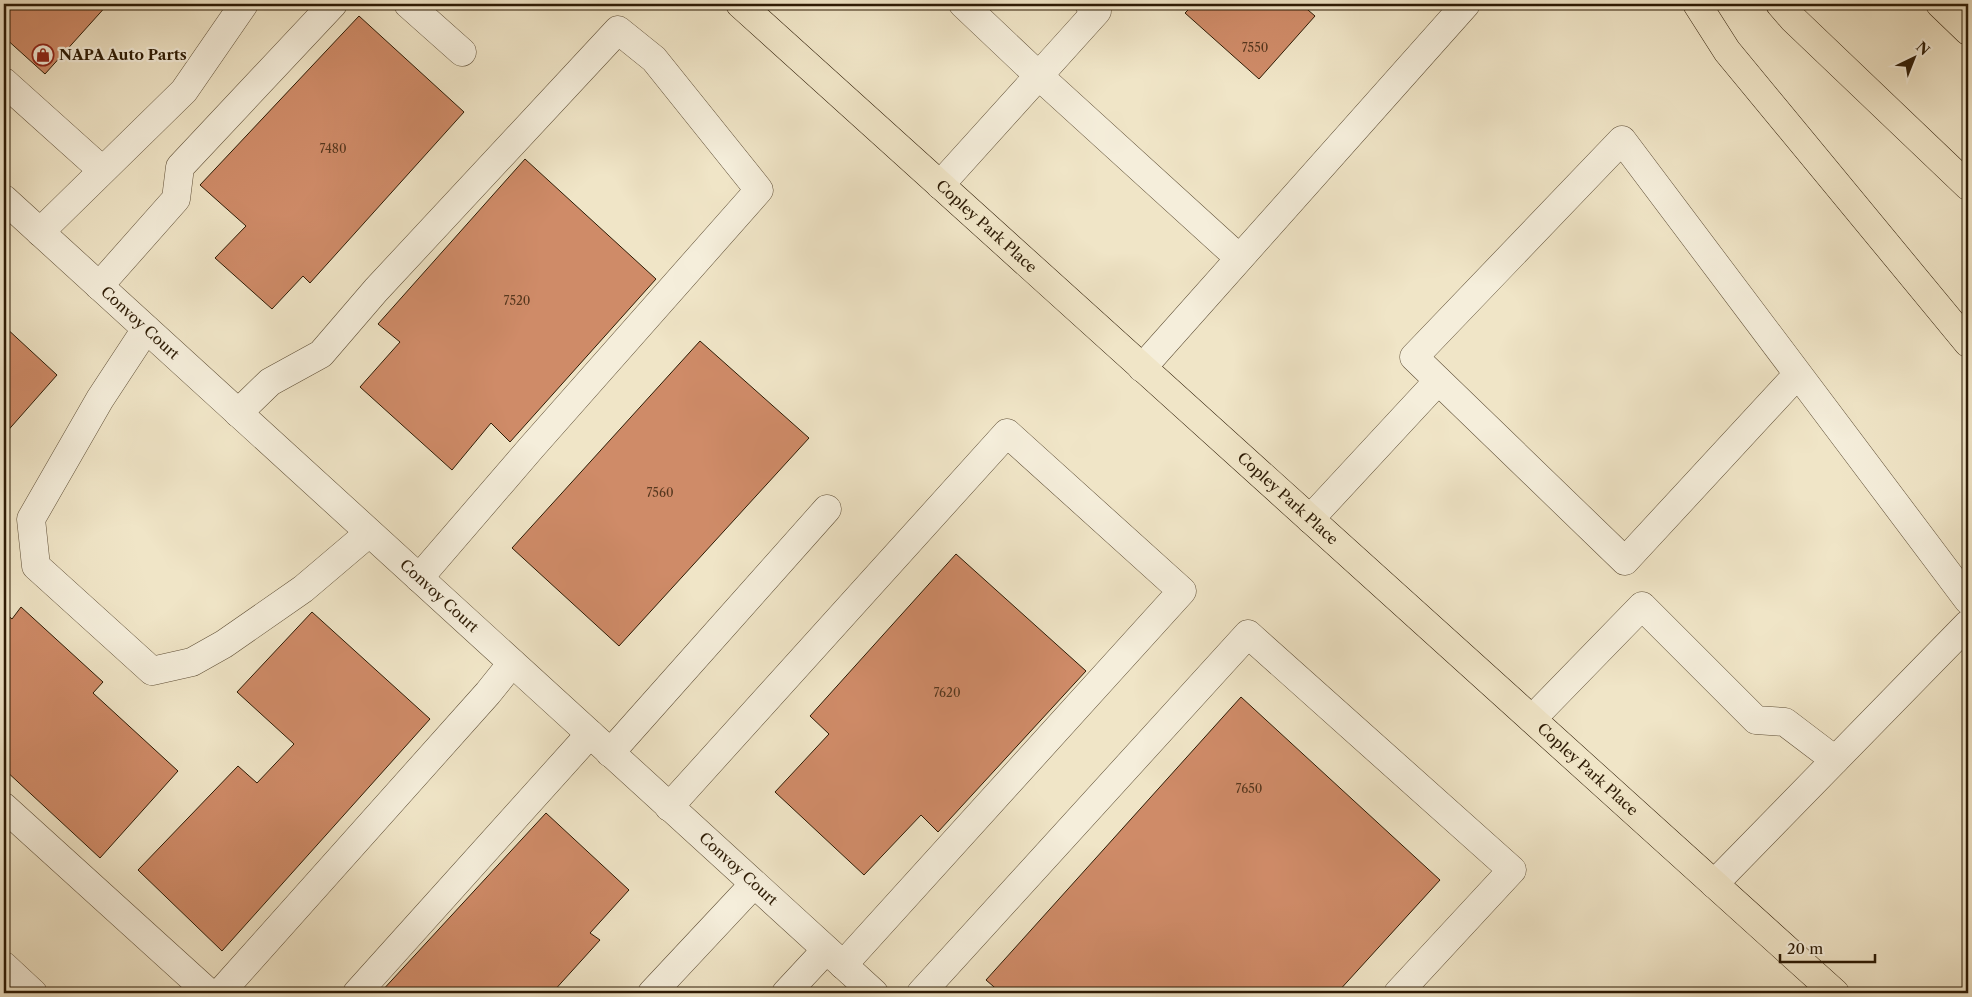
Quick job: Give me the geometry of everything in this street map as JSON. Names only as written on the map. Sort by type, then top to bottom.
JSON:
[{"type":"main road","name":"Copley Park Place","points":[[740,4],[1835,993]]},
{"type":"main road","points":[[1697,4],[1727,51],[1968,343]]},
{"type":"main road","points":[[1780,4],[1968,186]]},
{"type":"main road","points":[[1940,4],[1968,31]]},
{"type":"street","points":[[40,232],[184,91],[244,4]]},
{"type":"street","points":[[99,286],[176,200],[180,167],[333,4]]},
{"type":"street","points":[[408,4],[462,52]]},
{"type":"street","points":[[963,4],[1039,76],[1239,258]]},
{"type":"street","points":[[1142,368],[1466,4]]},
{"type":"street","points":[[940,185],[1039,76],[1096,6]]},
{"type":"street","points":[[238,413],[270,382],[321,354],[376,290],[618,30],[654,59],[760,190],[531,448],[419,578]]},
{"type":"street","points":[[4,82],[102,170]]},
{"type":"street","points":[[1798,374],[1625,561],[1414,357],[1622,140],[1968,600]]},
{"type":"street","name":"Convoy Court","points":[[4,199],[874,993]]},
{"type":"street","points":[[146,329],[100,399],[31,519],[36,566],[152,671],[192,662],[224,644],[303,589],[369,533]]},
{"type":"street","points":[[1310,519],[1438,381]]},
{"type":"street","points":[[669,806],[1007,433],[1182,592],[835,958],[786,993]]},
{"type":"street","points":[[357,993],[827,509]]},
{"type":"street","points":[[1532,719],[1642,606],[1756,720],[1785,722],[1835,760]]},
{"type":"street","points":[[1714,884],[1968,624]]},
{"type":"street","points":[[921,993],[1248,634],[1512,870],[1398,993]]},
{"type":"street","points":[[220,993],[488,693],[512,663]]},
{"type":"street","points":[[4,807],[209,993]]},
{"type":"street","points":[[652,993],[754,884]]},
{"type":"street","points":[[4,966],[33,993]]},
{"type":"building","name":"NAPA Auto Parts","points":[[4,4],[108,4],[45,74],[4,37]]},
{"type":"building","points":[[1194,4],[1301,4],[1315,16],[1259,79],[1185,13]]},
{"type":"building","points":[[359,16],[464,112],[310,283],[303,276],[272,309],[215,258],[246,226],[200,185]]},
{"type":"building","points":[[525,159],[656,279],[510,442],[491,423],[452,470],[360,387],[400,342],[378,324]]},
{"type":"building","points":[[4,326],[57,375],[4,435]]},
{"type":"building","points":[[700,341],[809,438],[619,646],[512,548]]},
{"type":"building","points":[[956,554],[1086,671],[938,832],[921,815],[864,875],[775,792],[829,734],[810,716]]},
{"type":"building","points":[[21,607],[103,682],[93,693],[178,771],[100,858],[4,769],[4,612],[12,619]]},
{"type":"building","points":[[312,612],[430,719],[222,951],[138,870],[238,766],[257,783],[294,744],[237,692]]},
{"type":"building","points":[[1241,697],[1440,880],[1337,993],[1001,993],[986,980]]},
{"type":"building","points":[[546,813],[629,890],[590,933],[600,940],[552,993],[380,993]]},
{"type":"place","name":"NAPA Auto Parts","points":[[43,55]]}]
